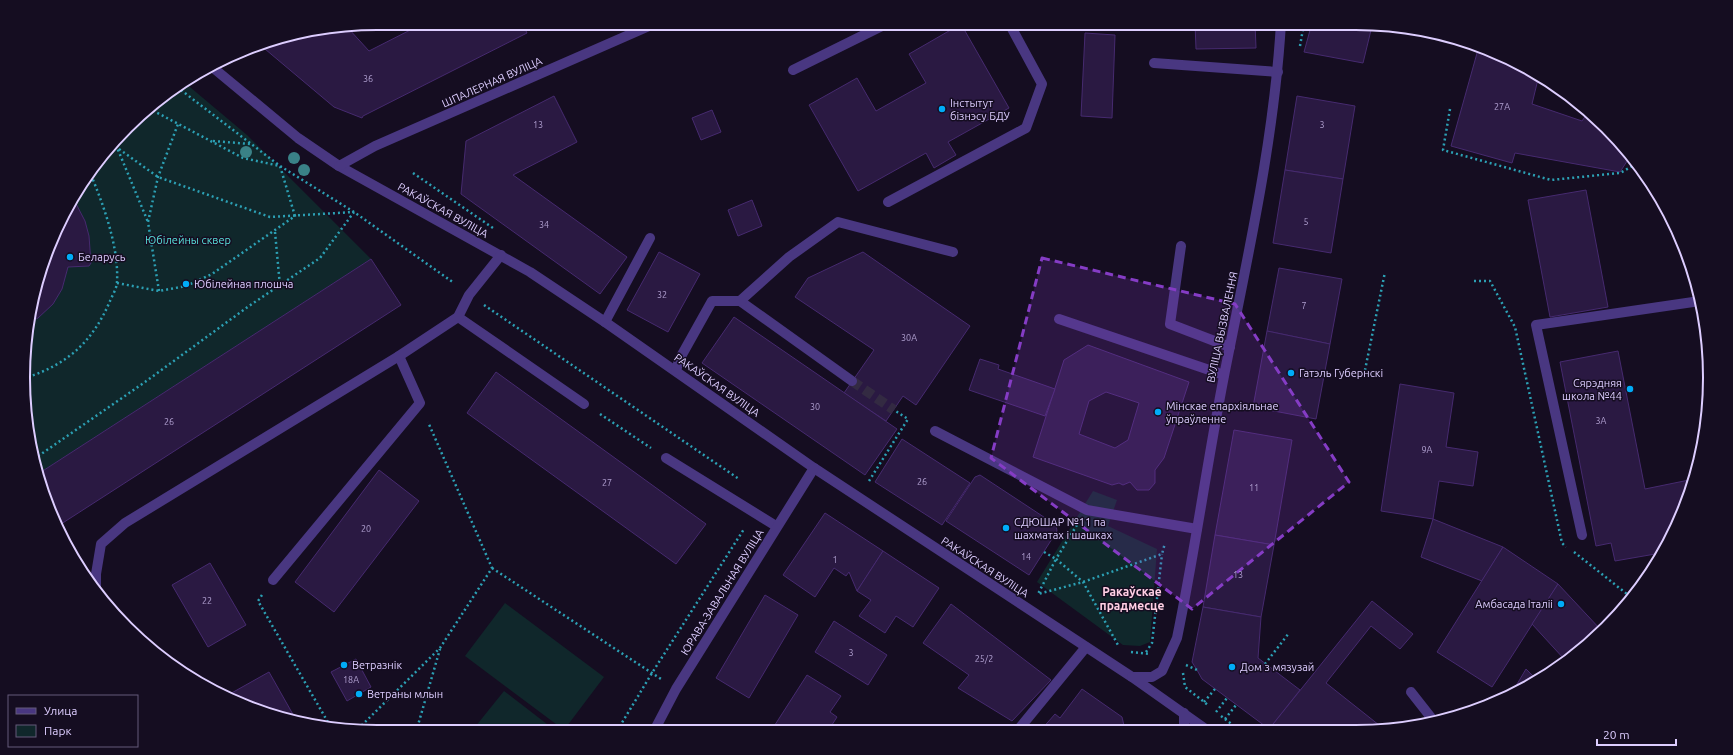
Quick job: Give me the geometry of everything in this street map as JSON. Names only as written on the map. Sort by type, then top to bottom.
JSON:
[{"type":"street","name":"ШПАЛЕРНАЯ ВУЛІЦА","points":[[339,166],[375,146],[640,30]]},
{"type":"street","points":[[793,70],[874,30]]},
{"type":"street","points":[[888,202],[1026,128],[1042,84],[1012,30]]},
{"type":"street","name":"ВУЛІЦА ВЫЗВАЛЕННЯ","points":[[1132,677],[1152,677],[1162,671],[1177,638],[1224,375],[1250,252],[1278,72],[1281,30]]},
{"type":"street","points":[[1154,63],[1278,72]]},
{"type":"street","name":"РАКАЎСКАЯ ВУЛІЦА","points":[[216,70],[298,138],[339,166],[501,255],[605,322],[814,468],[1132,677],[1200,725]]},
{"type":"street","points":[[740,301],[789,257],[838,222],[953,252]]},
{"type":"street","points":[[605,322],[650,238]]},
{"type":"street","points":[[1181,246],[1170,324],[1230,347]]},
{"type":"street","points":[[96,581],[101,544],[125,523],[399,356],[458,317],[469,295],[501,255]]},
{"type":"street","points":[[676,371],[679,360],[712,301],[740,301],[852,381]]},
{"type":"street","points":[[1582,535],[1536,325],[1694,302]]},
{"type":"street","points":[[458,317],[584,404]]},
{"type":"street","points":[[1059,319],[1224,375]]},
{"type":"street","points":[[273,580],[420,403],[399,356]]},
{"type":"street","points":[[935,431],[1087,510],[1197,530]]},
{"type":"street","points":[[666,458],[776,526]]},
{"type":"street","name":"ЮРАВА-ЗАВАЛЬНАЯ ВУЛІЦА","points":[[657,725],[676,689],[742,584],[776,526],[814,468]]},
{"type":"street","points":[[1022,725],[1086,647]]},
{"type":"street","points":[[1411,692],[1430,716]]},
{"type":"street","points":[[1184,713],[1184,725]]},
{"type":"path","points":[[182,91],[280,166],[354,212],[469,295],[745,483]]},
{"type":"path","points":[[1450,109],[1443,150],[1551,180],[1620,173],[1631,167]]},
{"type":"path","points":[[154,111],[243,158],[280,166]]},
{"type":"path","points":[[148,222],[158,177],[178,124]]},
{"type":"path","points":[[211,141],[250,144]]},
{"type":"path","points":[[119,149],[158,177],[270,217],[354,212]]},
{"type":"path","points":[[119,149],[148,222],[159,291]]},
{"type":"path","points":[[280,166],[295,216]]},
{"type":"path","points":[[30,376],[47,371],[78,350],[101,322],[117,283],[112,239],[103,204],[93,179]]},
{"type":"path","points":[[39,455],[320,258],[354,212]]},
{"type":"path","points":[[117,283],[159,291],[186,286],[212,274],[295,216]]},
{"type":"path","points":[[275,231],[280,286]]},
{"type":"path","points":[[1364,375],[1385,272]]},
{"type":"path","points":[[420,403],[492,568],[676,689]]},
{"type":"path","points":[[584,404],[666,458]]},
{"type":"path","points":[[867,485],[908,419],[894,410]]},
{"type":"path","points":[[1087,510],[1056,559],[1038,594],[1083,582],[1162,554]]},
{"type":"path","points":[[620,725],[755,512]]},
{"type":"path","points":[[1146,652],[1152,643],[1162,554],[1170,525]]},
{"type":"path","points":[[1044,552],[1056,559],[1083,582],[1122,650]]},
{"type":"path","points":[[363,724],[440,648],[492,568]]},
{"type":"path","points":[[273,580],[258,601],[327,721]]},
{"type":"path","points":[[1265,664],[1289,632]]},
{"type":"path","points":[[418,725],[440,648]]},
{"type":"path","points":[[1181,662],[1197,670]]},
{"type":"path","points":[[1204,702],[1215,689]]},
{"type":"path","points":[[1216,712],[1227,698]]},
{"type":"path","points":[[1225,719],[1236,705]]},
{"type":"highlighted area","points":[[1042,258],[1235,304],[1349,482],[1192,609],[991,458]]},
{"type":"green space","name":"Юбілейны сквер","points":[[189,86],[247,135],[371,259],[43,471],[33,423],[30,378],[33,332],[48,266],[66,224],[89,184],[102,166],[116,148],[148,116],[184,89]]},
{"type":"green space","points":[[1093,491],[1117,500],[1108,526],[1157,549],[1150,642],[1140,646],[1123,645],[1037,582]]},
{"type":"green space","points":[[505,603],[604,677],[568,725],[557,725],[465,656]]},
{"type":"green space","points":[[504,691],[548,725],[477,725]]},
{"type":"building","points":[[410,30],[526,30],[527,33],[363,116],[362,118],[334,107],[265,49],[310,37],[351,31],[369,51]]},
{"type":"building","name":"Інстытут бізнэсу БДУ","points":[[951,30],[964,30],[1009,108],[948,142],[956,155],[934,168],[926,153],[858,191],[809,105],[857,78],[876,111],[926,83],[909,54]]},
{"type":"building","points":[[1195,30],[1255,30],[1256,48],[1196,49]]},
{"type":"building","points":[[1310,30],[1371,31],[1363,63],[1304,52]]},
{"type":"building","points":[[1085,33],[1115,35],[1112,118],[1081,116]]},
{"type":"building","points":[[1477,52],[1509,66],[1537,82],[1532,104],[1582,121],[1585,116],[1617,148],[1627,161],[1620,172],[1515,153],[1512,163],[1451,146]]},
{"type":"building","points":[[554,96],[577,142],[513,175],[627,257],[600,294],[461,194],[466,141]]},
{"type":"building","points":[[1297,96],[1355,106],[1343,179],[1285,170]]},
{"type":"building","points":[[712,110],[721,132],[701,140],[692,118]]},
{"type":"building","points":[[1285,170],[1343,179],[1331,253],[1273,243]]},
{"type":"building","points":[[1586,190],[1608,307],[1550,317],[1528,200]]},
{"type":"building","points":[[752,200],[762,226],[738,236],[728,210]]},
{"type":"building","name":"Беларусь","points":[[77,205],[85,221],[89,236],[91,263],[89,266],[68,267],[62,289],[53,304],[35,319],[48,266],[56,245]]},
{"type":"building","points":[[659,252],[700,274],[668,332],[627,310]]},
{"type":"building","points":[[863,252],[970,326],[916,405],[903,396],[886,421],[844,393],[874,350],[795,297],[808,278]]},
{"type":"building","points":[[371,259],[401,305],[62,523],[48,489],[43,471]]},
{"type":"building","points":[[1279,268],[1342,279],[1330,344],[1267,331]]},
{"type":"building","points":[[734,317],[897,429],[865,475],[702,363]]},
{"type":"building","points":[[1267,331],[1330,344],[1316,419],[1253,407]]},
{"type":"building","name":"Мінскае епархіяльнае ўпраўленне","points":[[1088,345],[1189,382],[1164,458],[1155,470],[1155,483],[1149,490],[1137,490],[1130,482],[1123,485],[1119,483],[1112,485],[1033,457],[1064,360]],"holes":[[[1106,392],[1139,403],[1128,440],[1115,448],[1079,434],[1089,401]]]},
{"type":"building","points":[[1618,351],[1645,489],[1687,480],[1677,510],[1654,554],[1615,561],[1611,543],[1596,546],[1560,362]]},
{"type":"building","points":[[980,359],[999,365],[998,369],[1055,389],[1045,416],[969,390]]},
{"type":"building","points":[[496,372],[706,524],[676,564],[467,413]]},
{"type":"building","points":[[1400,384],[1454,393],[1446,447],[1478,452],[1473,486],[1439,481],[1433,519],[1381,511]]},
{"type":"building","points":[[1234,430],[1292,440],[1274,545],[1215,535]]},
{"type":"building","points":[[902,439],[970,483],[942,525],[875,482]]},
{"type":"building","points":[[379,470],[419,501],[334,612],[295,582]]},
{"type":"building","name":"СДЮШАР №11 па шахматах і шашках","points":[[980,475],[1056,525],[1057,531],[1029,575],[946,521],[975,477]]},
{"type":"building","points":[[825,513],[883,551],[857,591],[849,572],[846,576],[834,568],[815,597],[783,575]]},
{"type":"building","points":[[1433,519],[1503,547],[1482,581],[1421,557]]},
{"type":"building","points":[[1215,535],[1274,545],[1261,617],[1203,607]]},
{"type":"building","points":[[1503,547],[1558,584],[1492,687],[1437,652]]},
{"type":"building","points":[[883,551],[939,588],[913,627],[896,616],[885,633],[859,616],[871,600],[857,591]]},
{"type":"building","points":[[210,563],[246,625],[208,647],[172,585]]},
{"type":"building","name":"Амбасада Італіі","points":[[1558,584],[1598,626],[1585,639],[1562,657],[1532,624]]},
{"type":"building","points":[[765,595],[798,615],[749,698],[716,678]]},
{"type":"building","points":[[1372,601],[1413,634],[1400,649],[1371,626],[1326,683],[1378,724],[1272,725]]},
{"type":"building","points":[[951,604],[1051,680],[1012,721],[958,688],[969,675],[923,643]]},
{"type":"building","name":"Дом з мязузай","points":[[1203,607],[1261,617],[1258,658],[1300,690],[1272,725],[1264,725],[1202,679],[1192,662]]},
{"type":"building","points":[[834,621],[887,655],[868,685],[815,652]]},
{"type":"building","points":[[356,659],[371,687],[347,701],[331,672]]},
{"type":"building","points":[[1526,669],[1533,676],[1529,678],[1517,685]]},
{"type":"building","points":[[269,672],[293,714],[266,707],[232,693]]},
{"type":"building","points":[[807,675],[841,696],[830,712],[837,717],[832,725],[775,725]]},
{"type":"building","points":[[1082,689],[1122,717],[1124,725],[1045,725],[1055,714],[1060,718]]},
{"type":"tunnel","points":[[852,381],[894,410]]},
{"type":"place","name":"Інстытут бізнэсу БДУ","points":[[942,109]]},
{"type":"place","name":"Беларусь","points":[[70,257]]},
{"type":"place","name":"Юбілейная плошча","points":[[186,284]]},
{"type":"place","name":"Гатэль Губернскі","points":[[1291,373]]},
{"type":"place","name":"Сярэдняя школа №44","points":[[1630,389]]},
{"type":"place","name":"Мінскае епархіяльнае ўпраўленне","points":[[1158,412]]},
{"type":"place","name":"СДЮШАР №11 па шахматах і шашках","points":[[1006,528]]},
{"type":"place","name":"Амбасада Італіі","points":[[1561,604]]},
{"type":"place","name":"Ветразнік","points":[[344,665]]},
{"type":"place","name":"Дом з мязузай","points":[[1232,667]]},
{"type":"place","name":"Ветраны млын","points":[[359,694]]},
{"type":"district","name":"Ракаўскае прадмесце","points":[[1132,598]]}]
